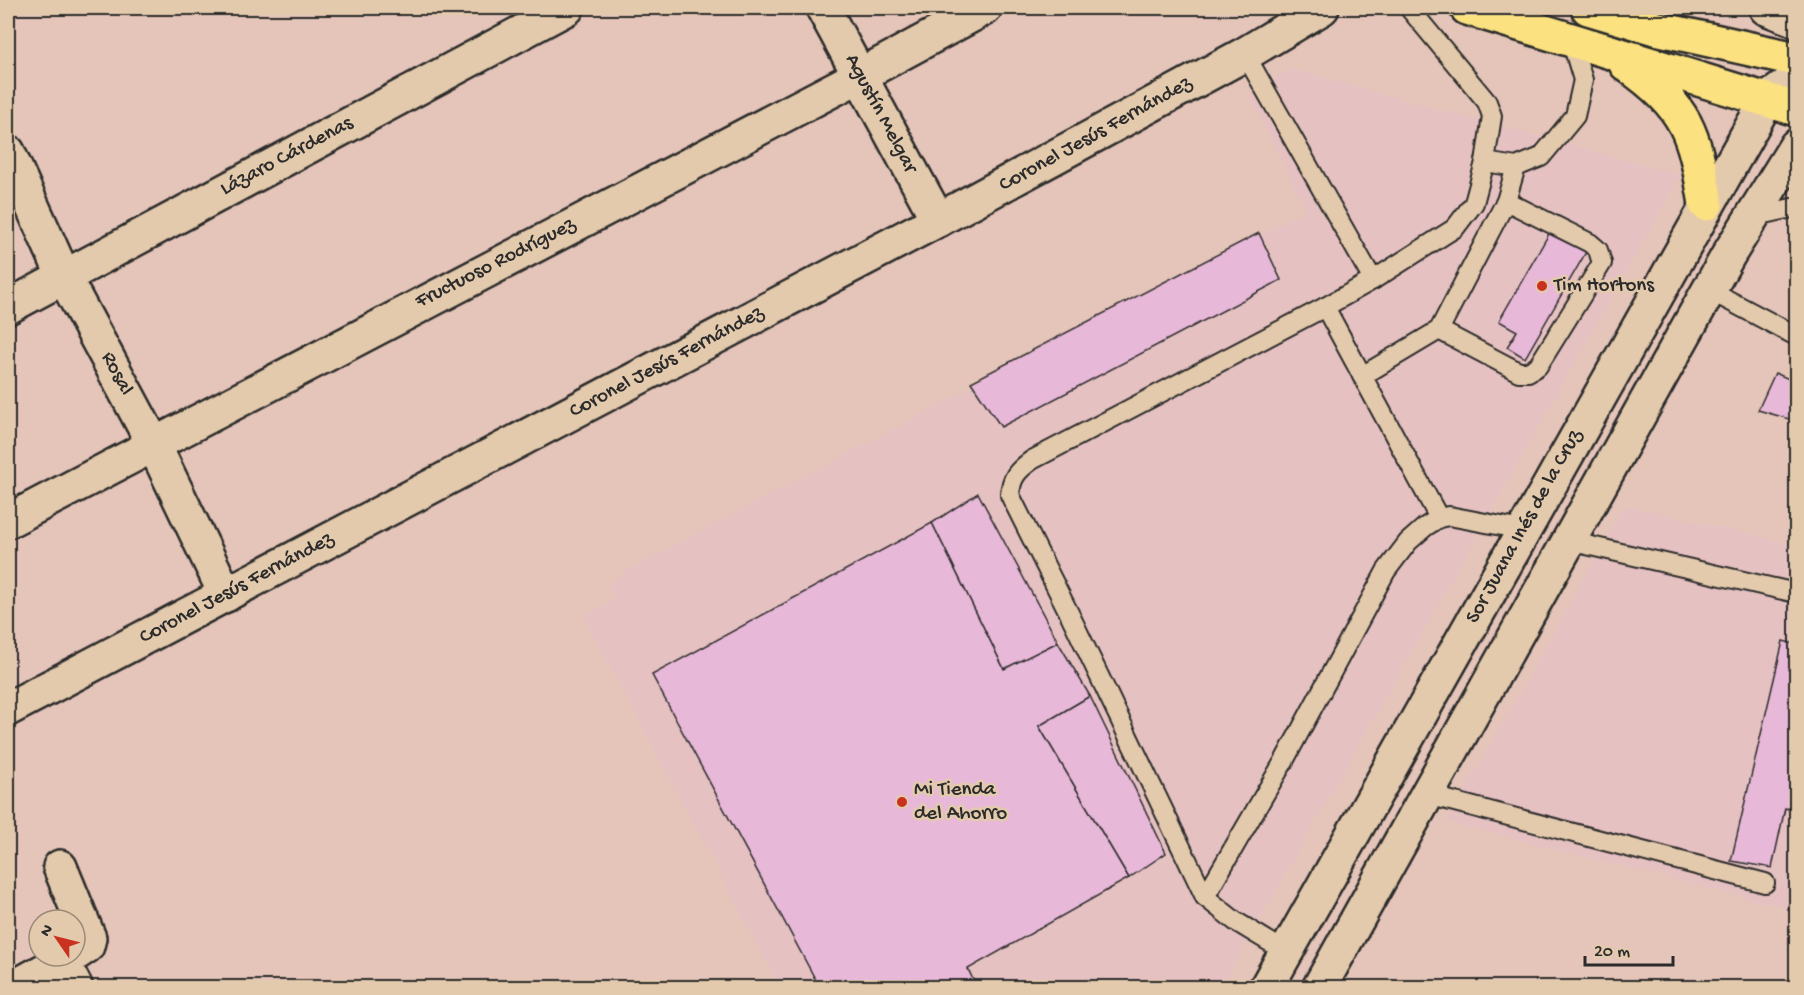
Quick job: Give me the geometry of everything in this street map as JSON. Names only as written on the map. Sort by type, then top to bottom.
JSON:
[{"type":"main road","points":[[1467,8],[1782,104]]},
{"type":"main road","points":[[1588,8],[1655,28],[1797,59]]},
{"type":"main road","points":[[1610,53],[1653,84],[1685,120],[1694,141],[1706,204]]},
{"type":"street","name":"Lázaro Cárdenas","points":[[8,307],[567,8]]},
{"type":"street","name":"Agustín Melgar","points":[[823,8],[938,220]]},
{"type":"street","name":"Fructuoso Rodríguez","points":[[8,521],[985,8]]},
{"type":"street","name":"Coronel Jesús Fernández","points":[[8,709],[938,220],[1245,54],[1322,8]]},
{"type":"street","points":[[1766,8],[1797,20]]},
{"type":"street","name":"Sor Juana Inés de la Cruz","points":[[1266,987],[1706,204],[1782,104],[1797,78]]},
{"type":"street","points":[[1319,987],[1708,291],[1797,146]]},
{"type":"street","name":"Rosal","points":[[8,152],[64,277],[153,443],[226,595]]},
{"type":"street","points":[[1387,773],[1428,795]]},
{"type":"street","points":[[60,867],[77,908]]},
{"type":"street","points":[[13,987],[59,968]]},
{"type":"lane","points":[[1286,952],[1235,921],[1205,897],[1010,495],[1010,483],[1016,472],[1032,460],[1325,307],[1373,280],[1455,228],[1474,203],[1485,162],[1492,116],[1487,102],[1409,8]]},
{"type":"lane","points":[[1485,162],[1516,167],[1541,157],[1575,116],[1583,80],[1571,40]]},
{"type":"lane","points":[[1245,54],[1373,280]]},
{"type":"lane","points":[[1362,376],[1439,330],[1506,201],[1516,167]]},
{"type":"lane","points":[[1439,330],[1519,372],[1528,372],[1538,366],[1602,263],[1598,250],[1590,243],[1506,201]]},
{"type":"lane","points":[[1752,217],[1797,207]]},
{"type":"lane","points":[[1708,291],[1797,336]]},
{"type":"lane","points":[[1325,307],[1439,518]]},
{"type":"lane","points":[[1205,897],[1284,761],[1386,571],[1408,542],[1439,518],[1449,516],[1523,530]]},
{"type":"lane","points":[[1569,541],[1797,593]]},
{"type":"lane","points":[[1428,795],[1765,883]]},
{"type":"shaded area","name":"Mi Tienda del Ahorro","points":[[1291,69],[1681,175],[1222,987],[780,987],[583,616],[614,599],[608,586],[624,572],[1306,210],[1249,95]]},
{"type":"shaded area","points":[[1625,505],[1796,545],[1796,911],[1447,822]]},
{"type":"building","name":"Tim Hortons","points":[[1550,232],[1586,252],[1525,358],[1507,347],[1517,331],[1499,321]]},
{"type":"building","points":[[1259,233],[1281,280],[1001,427],[971,382]]},
{"type":"building","points":[[1775,373],[1796,382],[1796,421],[1758,410]]},
{"type":"building","points":[[978,493],[1058,642],[1004,669],[932,523]]},
{"type":"building","name":"Mi Tienda del Ahorro","points":[[932,523],[1004,669],[1058,642],[1090,696],[1039,726],[1129,878],[968,969],[977,988],[820,988],[652,675]]},
{"type":"building","points":[[1783,641],[1796,644],[1796,811],[1785,808],[1772,868],[1731,861]]},
{"type":"building","points":[[1090,696],[1166,853],[1129,878],[1039,726]]},
{"type":"building","points":[[1796,880],[1796,911],[1788,909]]},
{"type":"place","name":"Tim Hortons","points":[[1542,286]]},
{"type":"place","name":"Mi Tienda del Ahorro","points":[[902,802]]}]
